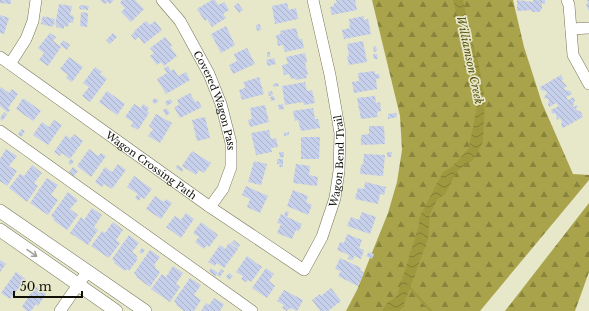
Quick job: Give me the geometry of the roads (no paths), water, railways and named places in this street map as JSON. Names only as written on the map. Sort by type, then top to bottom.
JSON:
[{"type":"main road","points":[[0,211],[145,311]]},
{"type":"main road","points":[[0,230],[116,311]]},
{"type":"street","points":[[10,64],[26,39],[31,27],[36,0]]},
{"type":"street","name":"Covered Wagon Pass","points":[[162,0],[180,21],[209,74],[221,104],[231,143],[231,168],[223,189],[210,207]]},
{"type":"street","name":"Wagon Bend Trail","points":[[304,270],[322,237],[335,198],[339,171],[340,133],[330,75],[314,0]]},
{"type":"street","points":[[567,0],[573,55],[589,84]]},
{"type":"street","points":[[571,29],[589,28]]},
{"type":"street","name":"Wagon Crossing Path","points":[[0,57],[210,207],[304,270]]},
{"type":"street","points":[[0,131],[252,311]]},
{"type":"street","points":[[60,311],[87,272]]},
{"type":"water","name":"Williamson Creek","points":[[453,0],[463,0],[470,34],[478,60],[485,101],[483,140],[472,161],[458,170],[445,194],[437,200],[430,214],[428,239],[403,307],[399,311],[382,311],[387,303],[397,296],[419,225],[419,218],[443,172],[453,166],[469,148],[478,101]]},
{"type":"waterway","points":[[408,286],[431,311]]}]
